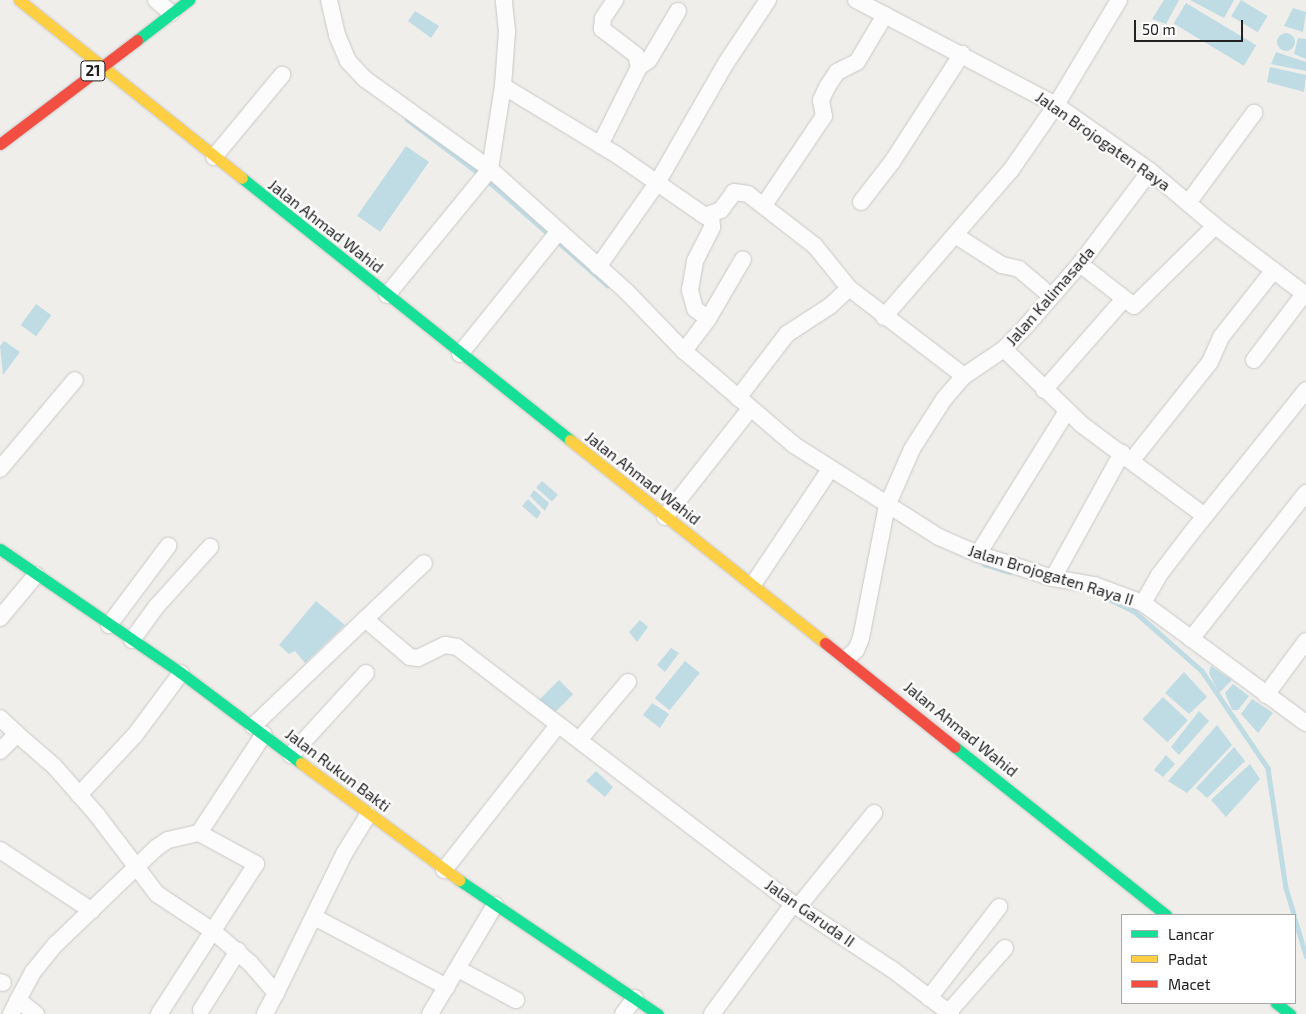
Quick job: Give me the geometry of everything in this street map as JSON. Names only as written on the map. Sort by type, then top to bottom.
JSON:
[{"type":"main road","name":"Jalan Ahmad Wahid","points":[[20,0],[665,517],[754,583],[1165,914]]},
{"type":"main road","name":"21","points":[[0,144],[189,0]]},
{"type":"main road","name":"Jalan Rukun Bakti","points":[[0,548],[36,576],[181,673],[368,815],[444,870],[658,1014]]},
{"type":"main road","points":[[1277,1004],[1290,1014]]},
{"type":"street","points":[[156,0],[171,13]]},
{"type":"street","name":"Jalan Brojogaten Raya II","points":[[329,0],[337,35],[348,61],[359,73],[486,175],[555,236],[598,268],[684,351],[765,423],[828,472],[887,510],[939,537],[978,554],[1053,578],[1094,585],[1142,603],[1306,724]]},
{"type":"street","points":[[386,295],[486,175],[503,86],[507,31],[504,0]]},
{"type":"street","points":[[615,0],[603,18],[602,28],[636,56],[639,67]]},
{"type":"street","points":[[598,268],[657,183],[726,63],[768,0]]},
{"type":"street","name":"Jalan Brojogaten Raya","points":[[856,0],[1056,105],[1150,170],[1215,226],[1305,295]]},
{"type":"street","points":[[884,317],[1011,170],[1056,105],[1119,0]]},
{"type":"street","points":[[600,145],[639,67],[649,60],[678,11]]},
{"type":"street","points":[[764,205],[824,116],[822,100],[827,87],[837,72],[857,62],[885,15]]},
{"type":"street","points":[[862,202],[892,162],[962,54]]},
{"type":"street","points":[[214,157],[282,75]]},
{"type":"street","points":[[503,86],[600,145],[705,216],[711,216],[721,210],[734,192],[741,191],[764,205],[815,246],[849,288],[884,317],[964,376]]},
{"type":"street","points":[[1188,203],[1254,113]]},
{"type":"street","name":"Jalan Kalimasada","points":[[847,658],[856,650],[861,638],[887,510],[912,449],[944,399],[964,376],[1004,349],[1080,264],[1150,170]]},
{"type":"street","points":[[708,319],[695,309],[690,290],[695,261],[712,227],[711,216]]},
{"type":"street","points":[[1080,264],[1132,306],[1137,305],[1215,226]]},
{"type":"street","points":[[955,235],[1002,265],[1019,269],[1051,296]]},
{"type":"street","points":[[460,354],[555,236]]},
{"type":"street","points":[[684,351],[708,319],[743,259]]},
{"type":"street","points":[[1053,578],[1127,456],[1210,362],[1221,337],[1274,270]]},
{"type":"street","points":[[738,398],[787,334],[830,306],[849,288]]},
{"type":"street","points":[[1254,360],[1305,295]]},
{"type":"street","points":[[1044,390],[1124,300]]},
{"type":"street","points":[[1004,349],[1067,411],[1205,516]]},
{"type":"street","points":[[0,469],[75,380]]},
{"type":"street","points":[[1142,603],[1159,575],[1306,390]]},
{"type":"street","points":[[978,554],[1067,411]]},
{"type":"street","points":[[665,517],[746,414]]},
{"type":"street","points":[[754,583],[828,472]]},
{"type":"street","points":[[1191,639],[1306,493]]},
{"type":"street","points":[[109,625],[168,546]]},
{"type":"street","points":[[132,640],[156,607],[210,547]]},
{"type":"street","points":[[198,833],[258,730],[365,618],[424,564]]},
{"type":"street","points":[[0,618],[36,576]]},
{"type":"street","name":"Jalan Garuda II","points":[[365,618],[410,657],[418,658],[445,645],[457,647],[796,906],[949,1013]]},
{"type":"street","points":[[1266,695],[1306,641]]},
{"type":"street","points":[[79,795],[135,735],[181,673]]},
{"type":"street","points":[[291,755],[366,673]]},
{"type":"street","points":[[579,740],[628,682]]},
{"type":"street","points":[[0,718],[54,766],[156,894],[212,931],[238,952],[276,993]]},
{"type":"street","points":[[444,870],[558,725]]},
{"type":"street","points":[[0,751],[17,734]]},
{"type":"street","points":[[712,1014],[796,906],[874,813]]},
{"type":"street","points":[[269,1012],[276,993],[316,918],[344,854],[368,815]]},
{"type":"street","points":[[36,1014],[14,1007],[34,972],[56,944],[168,840],[198,833],[256,864],[159,1014]]},
{"type":"street","points":[[0,850],[92,910]]},
{"type":"street","points":[[430,1014],[495,905]]},
{"type":"street","points":[[929,998],[999,907]]},
{"type":"street","points":[[316,918],[447,987]]},
{"type":"street","points":[[949,1013],[1005,948]]},
{"type":"street","points":[[201,1010],[238,952]]},
{"type":"street","points":[[458,969],[516,1000]]},
{"type":"street","points":[[623,1014],[635,998]]},
{"type":"water","points":[[1164,0],[1179,0],[1166,24],[1152,19]]},
{"type":"water","points":[[1190,0],[1234,0],[1224,18]]},
{"type":"water","points":[[1241,0],[1268,16],[1258,32],[1231,16]]},
{"type":"water","points":[[1186,3],[1256,45],[1244,66],[1174,24]]},
{"type":"water","points":[[1293,8],[1306,12],[1303,32],[1284,26]]},
{"type":"water","points":[[415,11],[439,26],[431,38],[408,21]]},
{"type":"water","points":[[1286,33],[1292,36],[1295,42],[1292,48],[1286,51],[1280,48],[1277,42],[1280,36]]},
{"type":"water","points":[[1298,38],[1306,39],[1306,59],[1294,54]]},
{"type":"water","points":[[1276,52],[1306,62],[1306,71],[1271,64]]},
{"type":"water","points":[[1270,67],[1306,75],[1304,92],[1267,82]]},
{"type":"water","points":[[406,146],[429,162],[380,232],[357,216]]},
{"type":"water","points":[[36,304],[51,315],[36,336],[21,325]]},
{"type":"water","points":[[4,341],[20,352],[3,375],[0,346]]},
{"type":"water","points":[[542,481],[558,495],[552,502],[536,488]]},
{"type":"water","points":[[534,490],[549,503],[545,511],[530,496]]},
{"type":"water","points":[[528,499],[541,512],[537,519],[522,506]]},
{"type":"water","points":[[316,601],[345,625],[305,663],[295,651],[289,654],[279,645]]},
{"type":"water","points":[[640,620],[648,627],[637,642],[629,632]]},
{"type":"water","points":[[671,648],[679,653],[665,672],[657,665]]},
{"type":"water","points":[[685,661],[700,673],[670,710],[655,698]]},
{"type":"water","points":[[1211,666],[1232,680],[1219,693],[1209,673]]},
{"type":"water","points":[[1184,672],[1207,697],[1189,714],[1165,693]]},
{"type":"water","points":[[559,680],[573,694],[553,715],[538,701]]},
{"type":"water","points":[[1233,684],[1249,696],[1238,710],[1232,710],[1225,693]]},
{"type":"water","points":[[1163,697],[1188,720],[1167,742],[1143,719]]},
{"type":"water","points":[[1252,699],[1273,713],[1258,733],[1241,714]]},
{"type":"water","points":[[652,703],[669,714],[660,728],[643,715]]},
{"type":"water","points":[[1199,711],[1209,721],[1179,755],[1171,747]]},
{"type":"water","points":[[1217,725],[1232,745],[1187,793],[1168,781]]},
{"type":"water","points":[[1234,747],[1245,761],[1207,798],[1196,788]]},
{"type":"water","points":[[1166,755],[1175,764],[1163,777],[1154,770]]},
{"type":"water","points":[[1250,764],[1260,779],[1226,817],[1211,800]]},
{"type":"water","points":[[596,771],[613,787],[605,797],[586,781]]},
{"type":"waterway","points":[[407,119],[481,175]]},
{"type":"waterway","points":[[487,180],[551,236]]},
{"type":"waterway","points":[[557,241],[607,285]]},
{"type":"waterway","points":[[984,564],[1010,572]]},
{"type":"waterway","points":[[1109,599],[1134,611],[1202,671],[1268,768],[1286,888],[1294,914]]},
{"type":"waterway","points":[[1296,922],[1306,956]]},
{"type":"traffic: fast","points":[[137,40],[189,0]]},
{"type":"traffic: fast","points":[[242,178],[570,440]]},
{"type":"traffic: fast","points":[[0,549],[181,673],[301,763]]},
{"type":"traffic: fast","points":[[955,747],[1165,914]]},
{"type":"traffic: fast","points":[[459,880],[658,1014]]},
{"type":"traffic: fast","points":[[1277,1004],[1290,1014]]},
{"type":"traffic: slow","points":[[19,0],[242,178]]},
{"type":"traffic: slow","points":[[570,440],[825,643]]},
{"type":"traffic: slow","points":[[301,763],[459,880]]},
{"type":"traffic: jam","points":[[0,144],[137,40]]},
{"type":"traffic: jam","points":[[825,643],[955,747]]}]
